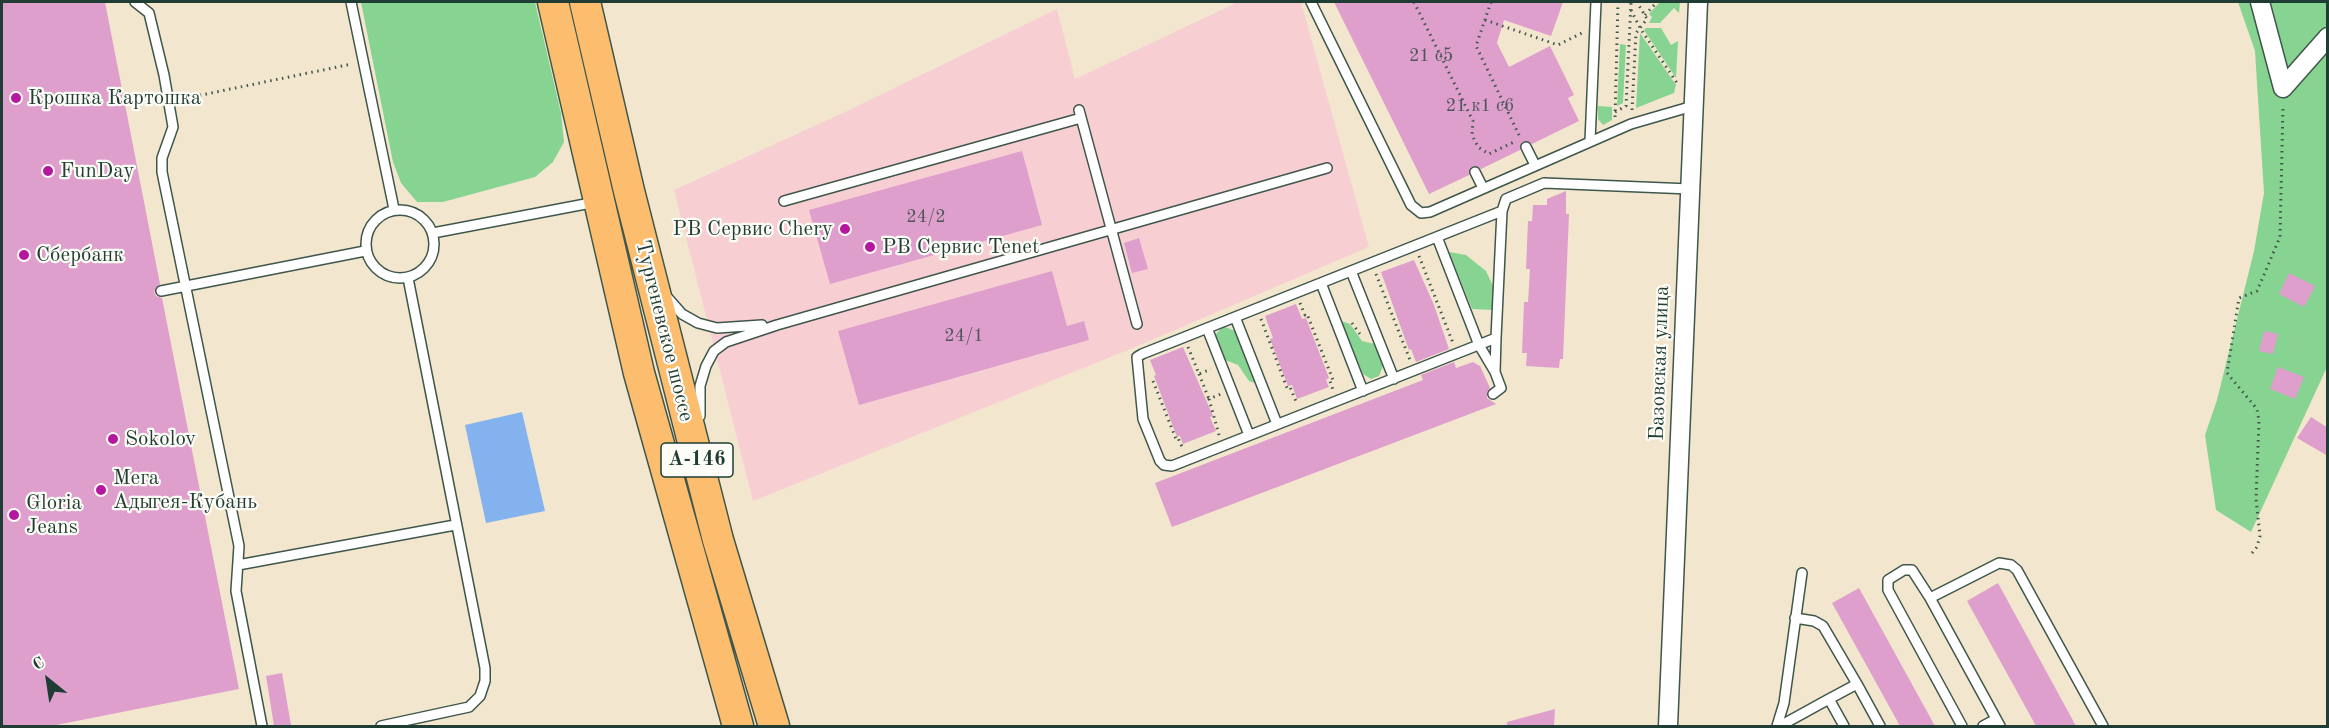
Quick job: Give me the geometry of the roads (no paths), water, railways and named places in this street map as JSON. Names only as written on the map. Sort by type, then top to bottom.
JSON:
[{"type":"highway","name":"Тургеневское шоссе","points":[[553,2],[601,201],[639,373],[738,726]]},
{"type":"highway","name":"Тургеневское шоссе","points":[[585,2],[640,236],[718,540],[774,726]]},
{"type":"street","name":"Базовская улица","points":[[1668,726],[1698,2]]},
{"type":"street","points":[[2260,2],[2283,88],[2328,37]]},
{"type":"lane","points":[[135,2],[149,13],[156,34],[173,127],[162,158],[162,172],[239,546],[236,591],[262,726]]},
{"type":"lane","points":[[351,2],[394,209]]},
{"type":"lane","points":[[1311,2],[1416,211],[1430,212],[1614,131],[1693,106]]},
{"type":"lane","points":[[1590,141],[1596,2]]},
{"type":"lane","points":[[784,201],[1080,114],[1137,324]]},
{"type":"lane","points":[[1526,147],[1535,165]]},
{"type":"lane","points":[[718,540],[700,421],[700,386],[706,366],[714,351],[726,342],[777,325],[1327,168]]},
{"type":"lane","points":[[1475,172],[1483,188]]},
{"type":"lane","points":[[1495,372],[1502,211],[1506,199],[1544,183],[1690,189]]},
{"type":"lane","points":[[433,232],[601,201]]},
{"type":"lane","points":[[394,209],[412,211],[424,218],[433,232],[434,252],[425,268],[408,278],[389,277],[373,267],[365,251],[367,230],[378,216],[394,209]]},
{"type":"lane","points":[[1496,338],[1172,465],[1164,465],[1143,419],[1137,357],[1502,211]]},
{"type":"lane","points":[[640,236],[669,300],[682,314],[698,323],[717,328],[777,325]]},
{"type":"lane","points":[[1437,237],[1479,345],[1495,372],[1501,388],[1493,394]]},
{"type":"lane","points":[[161,291],[365,251]]},
{"type":"lane","points":[[1351,271],[1394,379]]},
{"type":"lane","points":[[381,726],[470,707],[480,696],[485,681],[408,278]]},
{"type":"lane","points":[[1321,283],[1363,391]]},
{"type":"lane","points":[[1235,317],[1278,424]]},
{"type":"lane","points":[[1207,328],[1249,435]]},
{"type":"lane","points":[[238,565],[455,525]]},
{"type":"lane","points":[[1930,598],[1990,566],[1999,563],[2011,565],[2017,570],[2103,726]]},
{"type":"lane","points":[[1962,726],[1888,590],[1888,580],[1904,570],[1912,570],[1930,598],[1998,723],[1983,726]]},
{"type":"lane","points":[[1778,726],[1784,703],[1802,573]]},
{"type":"lane","points":[[1795,618],[1814,621],[1823,626],[1880,726]]},
{"type":"lane","points":[[1778,726],[1857,684]]},
{"type":"lane","points":[[1829,699],[1844,726]]},
{"type":"water","points":[[522,412],[545,511],[486,523],[465,425]]},
{"type":"place","name":"Крошка Картошка","points":[[16,98]]},
{"type":"place","name":"FunDay","points":[[48,171]]},
{"type":"place","name":"PB Сервис Chery","points":[[845,229]]},
{"type":"place","name":"PB Сервис Tenet","points":[[870,247]]},
{"type":"place","name":"Сбербанк","points":[[24,255]]},
{"type":"place","name":"Sokolov","points":[[113,439]]},
{"type":"place","name":"Мега Адыгея-Кубань","points":[[101,490]]},
{"type":"place","name":"Gloria Jeans","points":[[14,515]]}]
